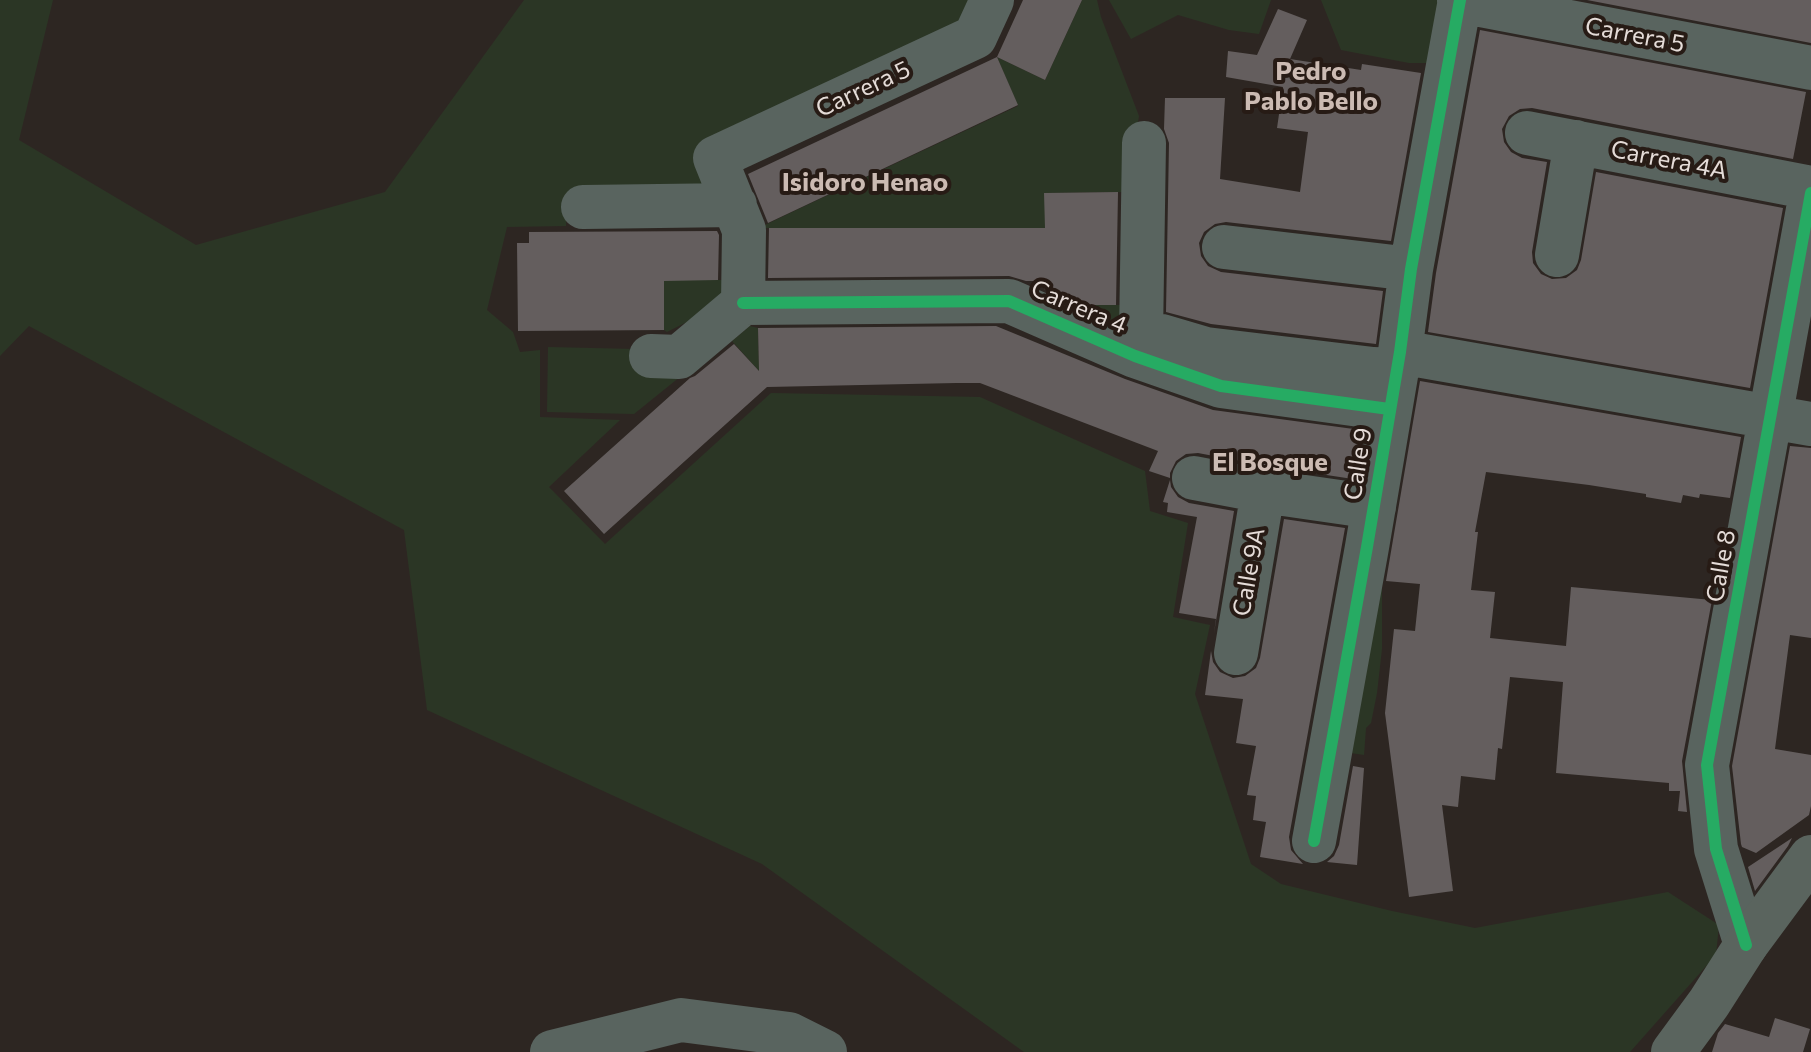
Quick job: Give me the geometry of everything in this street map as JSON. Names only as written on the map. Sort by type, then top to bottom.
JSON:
[{"type":"main road","points":[[1673,1052],[1742,950],[1811,857]]},
{"type":"street","name":"Carrera 5","points":[[735,205],[715,158],[975,37],[992,0]]},
{"type":"street","name":"Carrera 5","points":[[1460,0],[1585,12],[1811,68]]},
{"type":"street","name":"Calle 9","points":[[1314,841],[1460,0]]},
{"type":"street","name":"Carrera 4A","points":[[1527,133],[1811,191]]},
{"type":"street","points":[[1557,255],[1576,142]]},
{"type":"street","points":[[1141,336],[1144,143]]},
{"type":"street","name":"Calle 8","points":[[1742,950],[1716,849],[1707,765],[1791,420],[1811,191]]},
{"type":"street","points":[[583,207],[735,205],[744,230],[743,303],[679,357],[651,356]]},
{"type":"street","points":[[1224,247],[1411,269]]},
{"type":"street","name":"Carrera 4","points":[[743,303],[1009,301],[1135,356],[1221,386],[1395,377],[1791,420]]},
{"type":"street","name":"Carrera 4","points":[[1097,338],[1162,336],[1206,349],[1373,369],[1395,377]]},
{"type":"street","points":[[1194,478],[1374,507]]},
{"type":"street","name":"Calle 9A","points":[[1236,653],[1263,491]]},
{"type":"street","points":[[552,1052],[681,1020],[789,1034],[825,1052]]},
{"type":"green space","points":[[0,0],[53,0],[19,140],[196,245],[385,192],[524,0],[976,0],[967,21],[709,186],[567,203],[566,226],[507,227],[487,310],[513,332],[520,352],[540,350],[540,417],[620,420],[549,487],[605,544],[771,393],[980,397],[1145,471],[1150,511],[1188,523],[1173,617],[1210,625],[1195,694],[1251,864],[1281,884],[1475,928],[1668,892],[1719,925],[1716,955],[1630,1052],[1024,1052],[762,864],[427,710],[404,530],[29,326],[0,356]]},
{"type":"green space","points":[[1082,0],[1097,0],[1139,116],[1127,192],[1045,193],[1045,228],[763,228],[1018,106],[997,57],[1045,80]]},
{"type":"green space","points":[[1109,0],[1271,0],[1259,34],[1229,30],[1178,15],[1131,39]]},
{"type":"green space","points":[[1321,0],[1445,0],[1429,63],[1409,63],[1341,50]]},
{"type":"green space","points":[[664,280],[726,280],[725,293],[687,322],[667,332],[664,330]]},
{"type":"green space","points":[[1071,305],[1134,305],[1122,327]]},
{"type":"green space","points":[[750,326],[758,328],[759,371],[732,341]]},
{"type":"green space","points":[[548,347],[635,349],[686,372],[634,414],[547,412]]},
{"type":"green space","points":[[1382,554],[1382,649],[1371,723],[1366,728],[1364,755],[1344,752]]},
{"type":"building","points":[[1023,0],[1082,0],[1045,80],[997,57]]},
{"type":"building","points":[[1587,0],[1811,0],[1811,43]]},
{"type":"building","points":[[1278,9],[1307,20],[1290,59],[1361,70],[1362,64],[1421,73],[1391,241],[1226,222],[1215,224],[1204,232],[1199,243],[1201,256],[1208,266],[1221,272],[1383,291],[1376,344],[1211,324],[1166,312],[1169,143],[1164,129],[1165,98],[1225,98],[1220,179],[1300,192],[1308,132],[1277,128],[1283,87],[1226,77],[1228,51],[1257,55]]},
{"type":"building","points":[[1480,30],[1806,92],[1793,159],[1532,108],[1520,109],[1509,116],[1502,129],[1504,142],[1511,152],[1522,158],[1547,162],[1532,252],[1533,263],[1541,274],[1552,279],[1566,278],[1577,270],[1596,172],[1783,208],[1750,388],[1428,332]]},
{"type":"building","points":[[997,57],[1018,105],[768,223],[748,174]]},
{"type":"building","points":[[1118,192],[1116,305],[1081,305],[1071,301],[1071,297],[1062,297],[1044,289],[1044,281],[1026,281],[1009,276],[768,278],[769,228],[1045,228],[1044,193]]},
{"type":"building","points":[[717,231],[718,280],[664,281],[664,330],[518,331],[517,243],[529,243],[529,232]]},
{"type":"building","points":[[996,326],[1125,379],[1213,410],[1361,430],[1353,479],[1198,453],[1186,454],[1176,461],[1170,478],[1149,471],[1158,451],[980,383],[956,383],[767,387],[604,534],[564,491],[690,378],[734,344],[759,371],[758,328]]},
{"type":"building","points":[[1420,381],[1741,437],[1730,498],[1683,495],[1681,503],[1646,497],[1646,494],[1486,472],[1475,532],[1478,532],[1471,590],[1495,592],[1490,638],[1566,646],[1571,587],[1712,600],[1682,761],[1687,812],[1678,811],[1680,791],[1669,791],[1669,783],[1556,773],[1563,682],[1510,677],[1502,749],[1498,748],[1495,780],[1461,776],[1458,807],[1442,805],[1453,891],[1409,897],[1385,713],[1394,629],[1415,631],[1420,584],[1386,581]]},
{"type":"building","points":[[1790,446],[1811,448],[1811,638],[1790,635],[1775,749],[1811,755],[1811,806],[1809,815],[1756,853],[1741,844],[1732,766]]},
{"type":"building","points":[[1170,480],[1178,497],[1189,503],[1234,511],[1214,633],[1216,619],[1179,613],[1197,517],[1167,512],[1168,503],[1163,502]]},
{"type":"building","points":[[1284,519],[1345,528],[1289,837],[1291,850],[1303,864],[1260,857],[1266,822],[1253,820],[1256,796],[1247,795],[1256,746],[1236,743],[1243,699],[1205,695],[1211,651],[1213,662],[1220,672],[1233,678],[1245,676],[1256,668]]},
{"type":"building","points":[[1353,766],[1364,768],[1357,865],[1327,862],[1339,845]]},
{"type":"building","points":[[1792,838],[1788,846],[1755,891],[1748,867]]},
{"type":"building","points":[[1775,1018],[1810,1029],[1803,1052],[1712,1052],[1718,1033],[1725,1024],[1769,1037]]},
{"type":"cycle path","points":[[1314,841],[1460,0]]},
{"type":"cycle path","points":[[1746,945],[1716,849],[1707,765],[1811,193]]},
{"type":"cycle path","points":[[743,303],[1009,301],[1135,356],[1221,386],[1389,409]]},
{"type":"district","name":"Pedro Pablo Bello","points":[[1311,86]]},
{"type":"district","name":"Isidoro Henao","points":[[865,182]]},
{"type":"district","name":"El Bosque","points":[[1270,462]]}]
